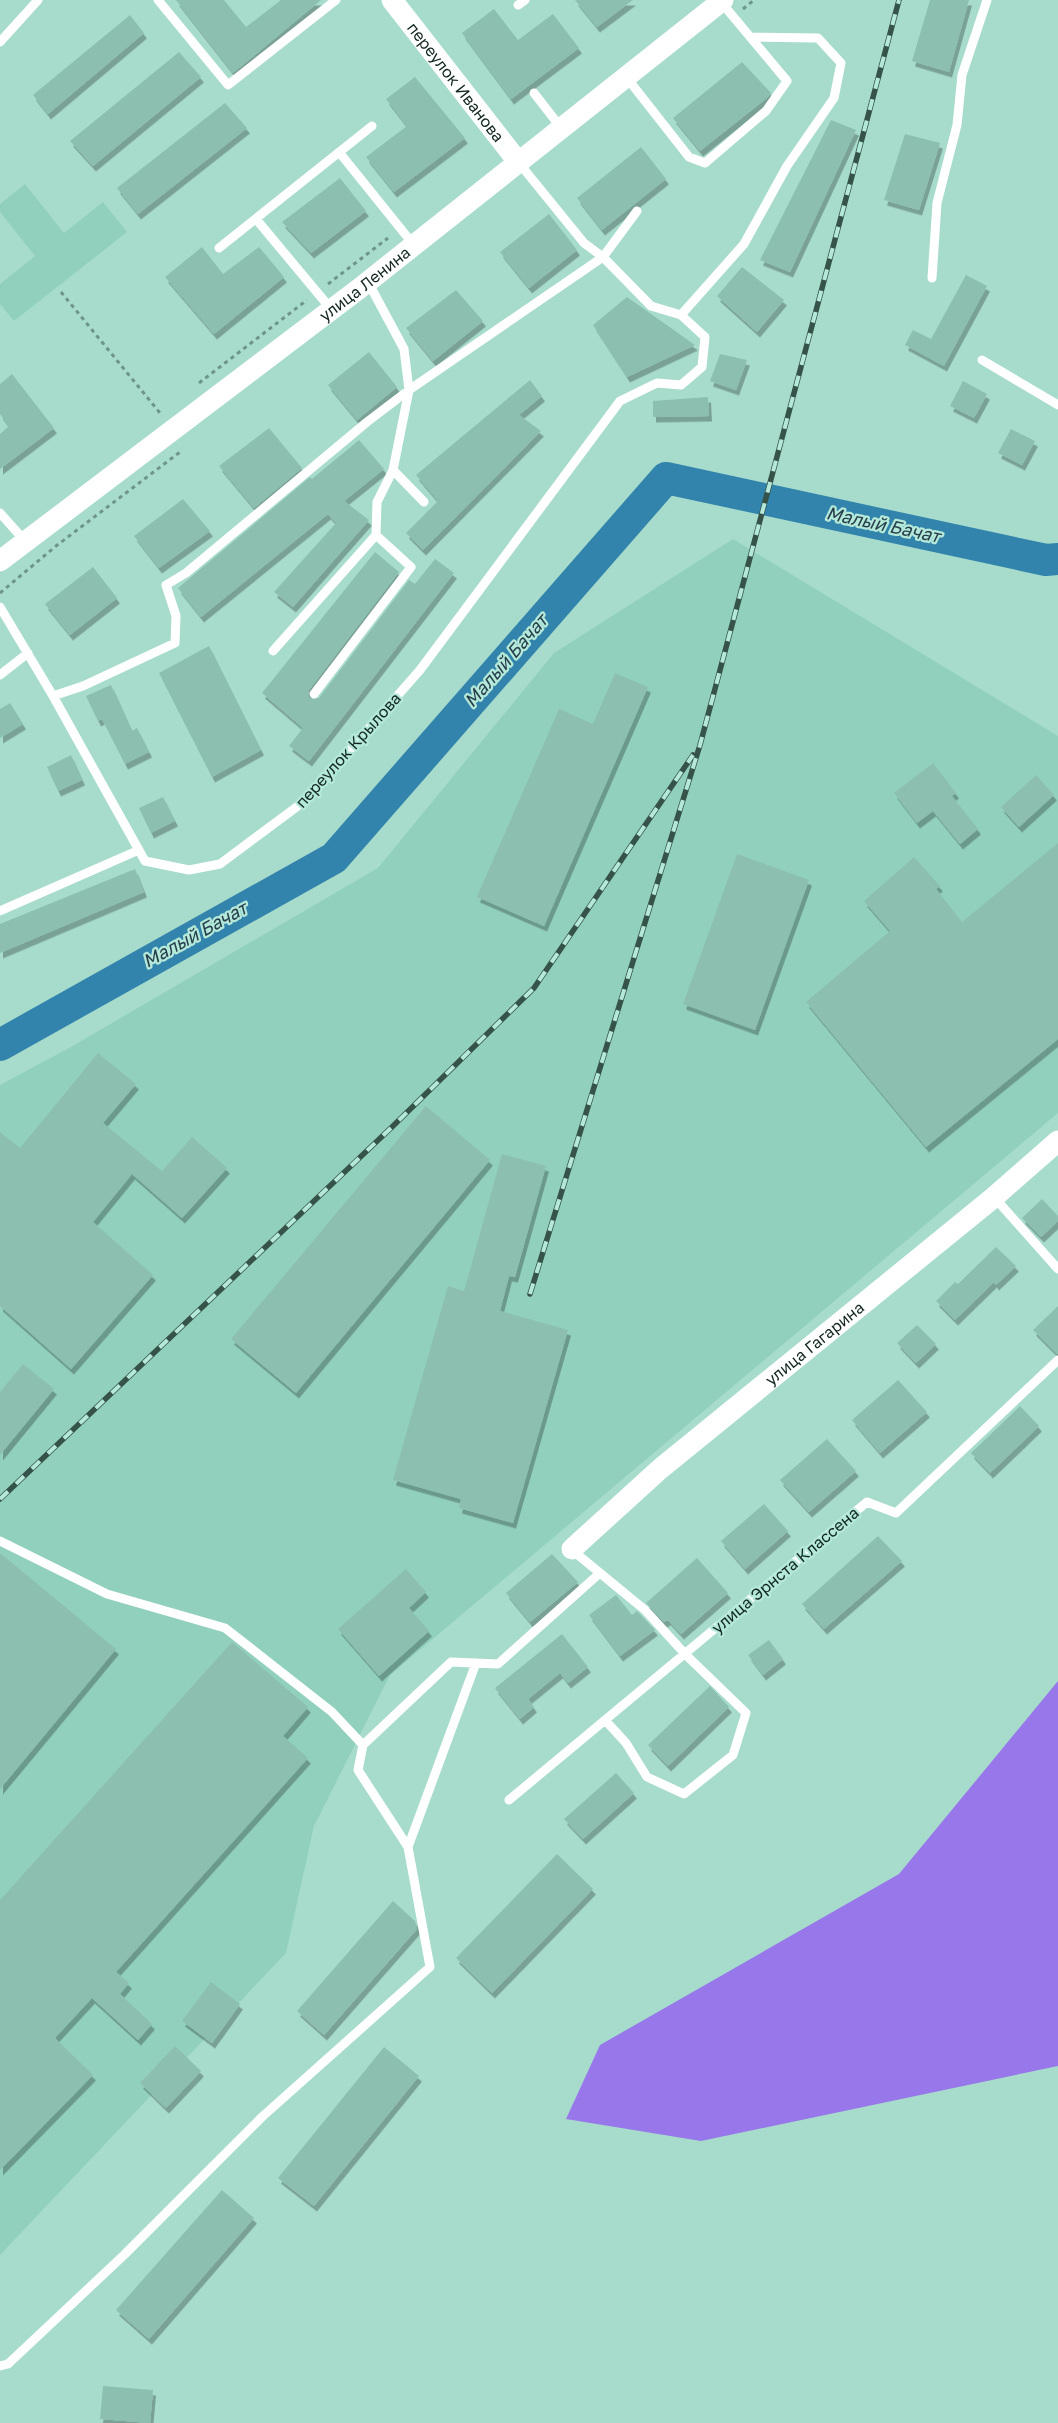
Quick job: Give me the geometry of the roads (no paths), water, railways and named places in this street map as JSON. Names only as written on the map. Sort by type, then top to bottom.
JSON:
[{"type":"street","name":"переулок Иванова","points":[[392,0],[520,163]]},
{"type":"street","name":"улица Ленина","points":[[0,560],[368,281],[413,244],[520,163],[721,0]]},
{"type":"street","name":"улица Гагарина","points":[[572,1549],[668,1462],[993,1198],[1058,1142]]},
{"type":"lane","points":[[0,42],[38,0]]},
{"type":"lane","points":[[158,0],[228,85],[336,0]]},
{"type":"lane","points":[[627,78],[689,157],[705,163],[766,112],[787,81],[721,0]]},
{"type":"lane","points":[[932,278],[937,203],[958,125],[962,75],[987,0]]},
{"type":"lane","points":[[520,163],[584,243],[603,257],[650,306],[681,315],[744,244],[787,166],[834,98],[841,63],[818,38],[751,38]]},
{"type":"lane","points":[[534,93],[562,129]]},
{"type":"lane","points":[[220,248],[372,126]]},
{"type":"lane","points":[[339,152],[413,244]]},
{"type":"lane","points":[[53,696],[83,686],[175,643],[176,616],[166,585],[186,573],[367,422],[409,390],[603,257],[637,211]]},
{"type":"lane","points":[[256,219],[330,309]]},
{"type":"lane","points":[[273,651],[376,535],[377,502],[393,470],[409,390],[404,349],[368,281]]},
{"type":"lane","name":"переулок Крылова","points":[[0,606],[145,860],[189,870],[220,864],[306,800],[420,670],[620,401],[657,383],[681,385],[702,367],[705,337],[681,315]]},
{"type":"lane","points":[[982,360],[1058,405]]},
{"type":"lane","points":[[393,470],[424,502]]},
{"type":"lane","points":[[0,513],[25,541]]},
{"type":"lane","points":[[314,694],[412,567],[376,535]]},
{"type":"lane","points":[[0,675],[28,653]]},
{"type":"lane","points":[[0,911],[139,850]]},
{"type":"lane","points":[[993,1198],[1058,1268]]},
{"type":"lane","name":"улица Эрнста Классена","points":[[509,1800],[867,1502],[896,1513],[1058,1360]]},
{"type":"lane","points":[[0,1541],[107,1594],[225,1628],[332,1712],[363,1745]]},
{"type":"lane","points":[[572,1549],[645,1610],[685,1654],[746,1713],[733,1755],[684,1794],[647,1777],[626,1742],[605,1720]]},
{"type":"lane","points":[[0,2366],[8,2364],[124,2255],[262,2117],[430,1967],[408,1847],[358,1770],[363,1745],[451,1662],[498,1664],[600,1573]]},
{"type":"lane","points":[[408,1847],[476,1663]]},
{"type":"waterway","name":"Малый Бачат","points":[[0,1045],[334,858],[666,478],[1046,560],[1058,559]]},
{"type":"railway","points":[[530,1294],[700,745],[899,0]]},
{"type":"railway","points":[[0,1499],[393,1126],[534,988],[693,755]]}]
